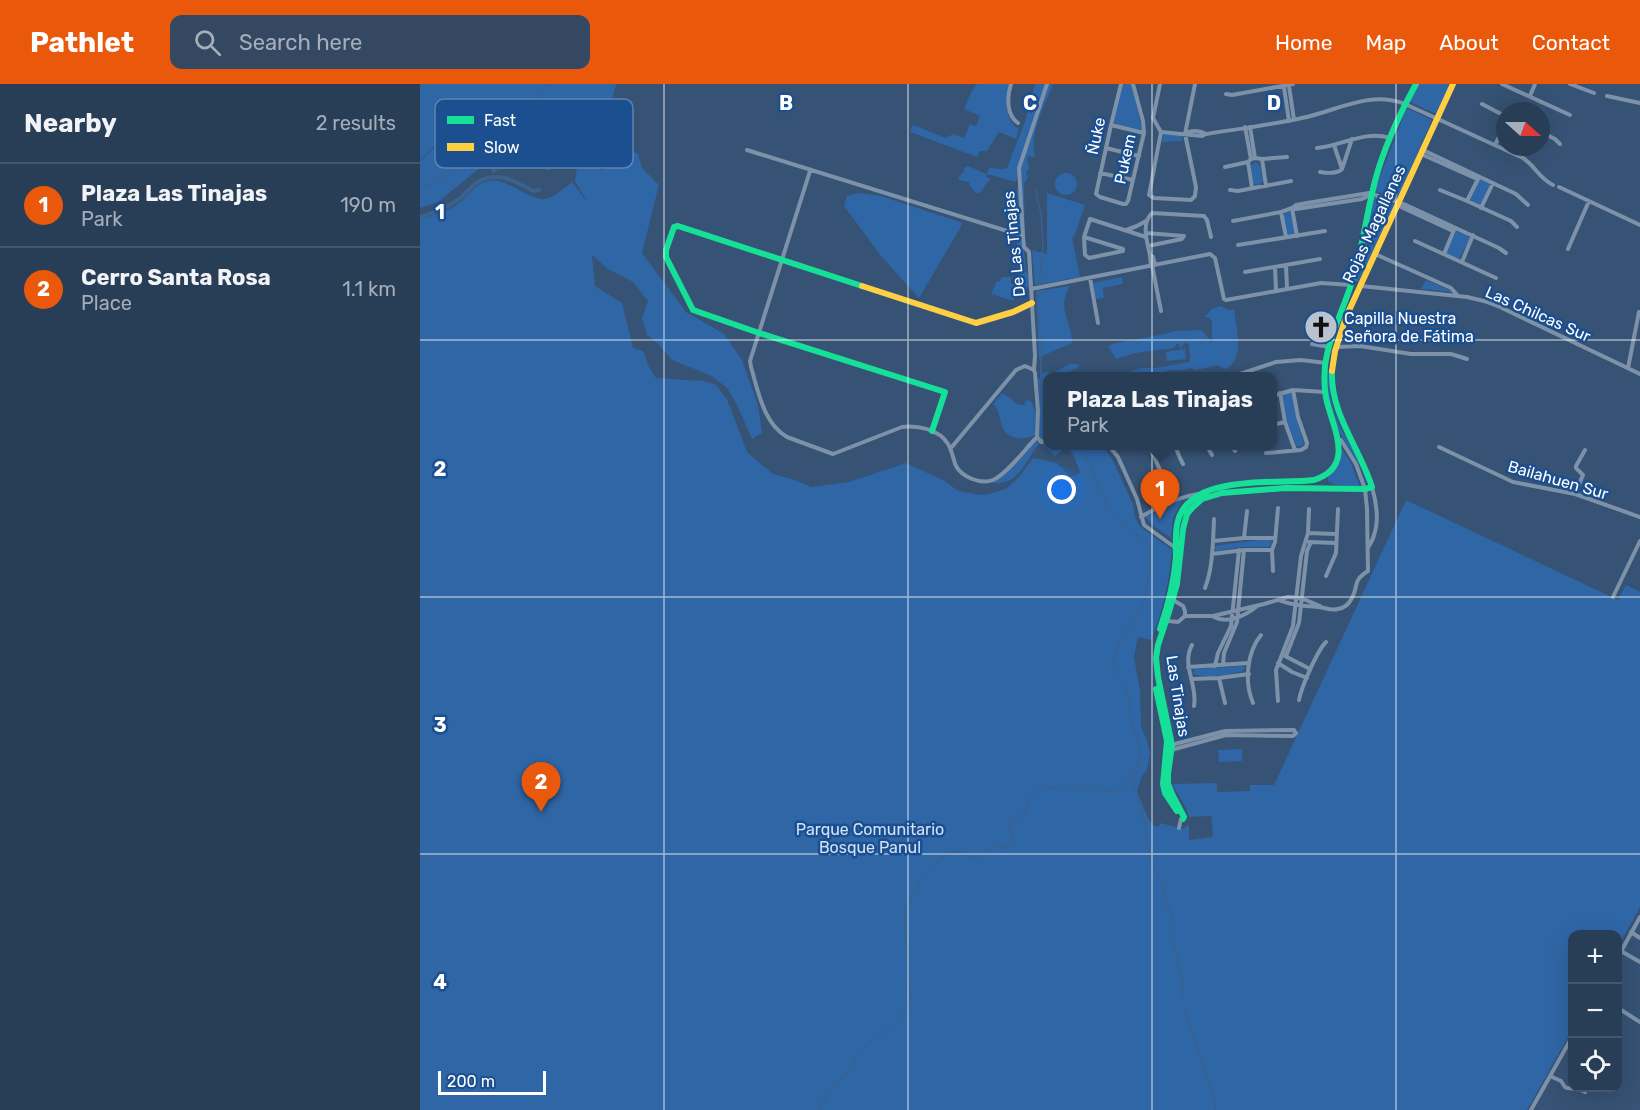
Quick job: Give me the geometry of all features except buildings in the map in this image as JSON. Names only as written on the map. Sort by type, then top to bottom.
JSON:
[{"type":"street","points":[[1011,84],[1010,111],[1018,123]]},
{"type":"street","name":"De Las Tinajas","points":[[1037,437],[1038,411],[1029,252],[1024,247],[1019,168],[1047,84]]},
{"type":"street","name":"Ñuke","points":[[1121,84],[1096,194],[1126,204]]},
{"type":"street","name":"Pukem","points":[[1126,204],[1144,133],[1143,120],[1133,84]]},
{"type":"street","points":[[1160,84],[1153,118],[1161,132],[1150,197],[1191,200],[1195,197],[1196,184],[1185,134],[1195,84]]},
{"type":"street","name":"Rojas Magallanes","points":[[1368,549],[1376,528],[1375,503],[1362,458],[1336,405],[1332,386],[1332,347],[1352,285],[1371,194],[1387,137],[1416,84]]},
{"type":"street","name":"Rojas Magallanes","points":[[1323,608],[1335,610],[1347,605],[1353,597],[1360,576],[1368,569],[1365,489],[1356,464],[1341,440],[1330,413],[1325,392],[1325,363],[1453,84]]},
{"type":"street","points":[[1502,84],[1570,115]]},
{"type":"street","points":[[1517,90],[1520,84]]},
{"type":"street","points":[[1530,96],[1535,84]]},
{"type":"street","points":[[1570,84],[1594,93]]},
{"type":"street","points":[[1226,94],[1232,95],[1289,85],[1292,120]]},
{"type":"street","points":[[1607,96],[1640,103]]},
{"type":"street","points":[[1161,132],[1185,134],[1192,131],[1206,134],[1316,115],[1363,100],[1387,99],[1405,104],[1495,145]]},
{"type":"street","points":[[1482,104],[1496,111]]},
{"type":"street","points":[[1111,125],[1144,133]]},
{"type":"street","points":[[1248,127],[1252,188]]},
{"type":"street","points":[[1317,148],[1366,136],[1387,137]]},
{"type":"street","points":[[1550,136],[1560,144]]},
{"type":"street","points":[[1320,172],[1339,172],[1342,169],[1352,139]]},
{"type":"street","points":[[1334,145],[1342,169]]},
{"type":"street","points":[[1106,148],[1138,156]]},
{"type":"street","points":[[747,150],[1023,236]]},
{"type":"street","points":[[1422,152],[1516,194],[1528,205]]},
{"type":"street","points":[[1519,156],[1527,161],[1540,177],[1553,185]]},
{"type":"street","points":[[1225,167],[1251,159],[1287,157]]},
{"type":"street","points":[[1262,159],[1266,186]]},
{"type":"street","points":[[810,171],[751,357],[751,367],[764,410],[779,431],[833,454],[902,427],[932,431],[945,440],[955,464],[963,474],[977,480],[993,480],[1009,468],[1037,437],[1043,441]]},
{"type":"street","points":[[1100,173],[1132,180]]},
{"type":"street","points":[[1467,201],[1478,178]]},
{"type":"street","points":[[1230,190],[1238,191],[1291,181]]},
{"type":"street","points":[[1481,208],[1493,183]]},
{"type":"street","points":[[1559,187],[1640,225]]},
{"type":"street","points":[[1440,190],[1511,221],[1517,226]]},
{"type":"street","points":[[1233,221],[1281,212],[1296,205],[1371,194],[1473,235],[1506,253]]},
{"type":"street","points":[[1568,249],[1589,201]]},
{"type":"street","points":[[1292,208],[1297,236]]},
{"type":"street","points":[[1281,212],[1286,237]]},
{"type":"street","points":[[1161,311],[1153,258],[1150,255],[1146,235],[1146,221],[1149,215],[1152,213],[1204,216],[1211,237]]},
{"type":"street","points":[[1084,237],[1123,249],[1123,251],[1088,258],[1084,255],[1084,237],[1090,219],[1146,235],[1184,236],[1182,239],[1148,246]]},
{"type":"street","points":[[1125,230],[1146,221]]},
{"type":"street","points":[[932,431],[945,392],[693,310],[666,258],[666,250],[673,228],[678,226],[976,323],[1013,312],[1032,303]]},
{"type":"street","points":[[1444,254],[1454,228]]},
{"type":"street","points":[[1239,245],[1325,231]]},
{"type":"street","points":[[1462,262],[1473,235]]},
{"type":"street","points":[[1415,241],[1496,278]]},
{"type":"street","name":"Las Chilcas Sur","points":[[1031,289],[1211,254],[1215,258],[1224,299],[1229,300],[1321,283],[1458,296],[1494,304],[1640,374]]},
{"type":"street","points":[[1375,254],[1451,288],[1458,296]]},
{"type":"street","points":[[1245,272],[1320,259]]},
{"type":"street","points":[[1287,265],[1287,288]]},
{"type":"street","points":[[1275,267],[1276,291]]},
{"type":"street","points":[[1090,278],[1098,323]]},
{"type":"street","points":[[1628,368],[1639,312]]},
{"type":"street","points":[[1312,344],[1332,347],[1360,346],[1411,354],[1451,354],[1467,359]]},
{"type":"street","points":[[1246,372],[1276,362],[1301,360],[1333,365]]},
{"type":"street","points":[[950,448],[1016,370],[1025,366],[1034,370]]},
{"type":"street","points":[[1277,394],[1293,390],[1325,392]]},
{"type":"street","points":[[1266,453],[1304,449],[1307,443],[1298,417],[1293,390]]},
{"type":"street","points":[[1280,393],[1285,422],[1295,450]]},
{"type":"street","points":[[1277,424],[1285,422]]},
{"type":"street","points":[[1141,517],[1156,507],[1221,487],[1314,480],[1327,474],[1337,462],[1341,440]]},
{"type":"street","name":"Bailahuen Sur","points":[[1439,447],[1513,482],[1575,494],[1640,517]]},
{"type":"street","points":[[1112,450],[1118,457],[1139,505],[1141,517],[1148,529],[1179,550]]},
{"type":"street","points":[[1151,450],[1161,472]]},
{"type":"street","points":[[1177,450],[1183,464]]},
{"type":"street","points":[[1209,450],[1212,455]]},
{"type":"street","points":[[1575,494],[1583,475],[1576,466],[1584,450]]},
{"type":"street","points":[[1327,474],[1326,481],[1333,488]]},
{"type":"street","points":[[1179,550],[1185,518],[1194,505],[1205,498],[1274,488],[1365,489],[1372,487]]},
{"type":"street","points":[[1179,550],[1176,523],[1186,505],[1200,493]]},
{"type":"street","points":[[1176,500],[1182,500],[1186,505]]},
{"type":"street","points":[[1273,571],[1272,550],[1278,508]]},
{"type":"street","points":[[1284,655],[1299,598],[1307,551],[1309,509]]},
{"type":"street","points":[[1326,576],[1335,556],[1338,509]]},
{"type":"street","points":[[1244,538],[1247,511]]},
{"type":"street","points":[[1205,588],[1212,554],[1214,519]]},
{"type":"street","points":[[1308,533],[1336,534]]},
{"type":"street","points":[[1213,541],[1275,538]]},
{"type":"street","points":[[1308,541],[1336,543]]},
{"type":"street","points":[[1613,597],[1640,541]]},
{"type":"street","name":"Las Tinajas","points":[[1179,550],[1173,600],[1155,660],[1170,748],[1168,783],[1184,817],[1181,819]]},
{"type":"street","name":"Las Tinajas","points":[[1170,748],[1153,674],[1152,659],[1170,594],[1179,550]]},
{"type":"street","points":[[1212,554],[1242,550],[1272,550]]},
{"type":"street","points":[[1223,665],[1223,658],[1237,622],[1242,550]]},
{"type":"street","points":[[1215,666],[1218,653],[1231,626],[1242,550]]},
{"type":"street","points":[[1185,616],[1213,616],[1288,597],[1299,598],[1323,608]]},
{"type":"street","points":[[1278,701],[1276,670],[1297,629],[1302,606],[1299,598]]},
{"type":"street","points":[[1167,621],[1176,623],[1185,616],[1184,606],[1173,600]]},
{"type":"street","points":[[1278,600],[1323,608]]},
{"type":"street","points":[[1213,616],[1217,619],[1231,619],[1249,613],[1259,605]]},
{"type":"street","points":[[1253,703],[1249,693],[1248,663],[1261,635]]},
{"type":"street","points":[[1299,700],[1310,669],[1326,642]]},
{"type":"street","points":[[1192,645],[1188,656],[1188,667],[1195,695],[1194,706]]},
{"type":"street","points":[[1284,655],[1310,669]]},
{"type":"street","points":[[1188,667],[1248,663]]},
{"type":"street","points":[[1278,663],[1307,678]]},
{"type":"street","points":[[1191,679],[1249,674]]},
{"type":"street","points":[[1219,678],[1225,703]]},
{"type":"street","points":[[1294,730],[1296,733],[1293,736],[1226,735],[1170,748],[1225,731],[1294,730]]},
{"type":"street","points":[[1179,828],[1181,819]]},
{"type":"street","points":[[1622,949],[1640,917]]},
{"type":"street","points":[[1631,932],[1640,938]]},
{"type":"street","points":[[1622,952],[1640,962]]},
{"type":"street","points":[[1622,1011],[1640,1022]]},
{"type":"street","points":[[1531,1110],[1571,1038]]},
{"type":"street","points":[[1550,1076],[1561,1081],[1564,1087],[1568,1088]]},
{"type":"green space","points":[[420,84],[616,84],[612,99],[435,99],[435,145],[420,160]]},
{"type":"green space","points":[[977,84],[1009,84],[1007,109],[1011,121],[1019,129],[1016,139],[999,132],[987,151],[980,151],[977,157],[910,132],[913,125],[946,138],[953,134],[964,138],[970,124],[976,126],[980,116],[964,109]]},
{"type":"green space","points":[[1035,84],[1053,84],[1036,129],[1035,156],[1027,158],[1028,178],[1024,183],[1025,239],[1023,243],[1026,272],[1031,276],[1032,284],[1029,288],[1022,286],[1017,267],[1017,234],[1014,228],[1013,209],[1017,199],[1017,190],[1021,186],[1019,175],[1015,182],[987,174],[989,168],[1007,168],[1025,121]]},
{"type":"green space","points":[[1122,84],[1132,84],[1142,130],[1115,124]]},
{"type":"green space","points":[[1418,84],[1450,84],[1436,113],[1410,102]]},
{"type":"green space","points":[[1409,109],[1432,120],[1398,197],[1394,198],[1375,189],[1406,110]]},
{"type":"green space","points":[[1163,135],[1182,135],[1182,141],[1162,142]]},
{"type":"green space","points":[[435,147],[435,168],[480,168],[438,202],[420,208],[420,161]]},
{"type":"green space","name":"Parque Comunitario Bosque Panul","points":[[633,151],[638,154],[642,168],[659,185],[642,253],[686,312],[724,334],[742,360],[758,405],[762,433],[752,439],[727,388],[712,376],[672,360],[647,335],[642,318],[648,301],[633,282],[608,269],[592,255],[595,286],[622,303],[633,348],[643,351],[656,378],[704,381],[716,385],[727,399],[747,452],[773,474],[811,487],[849,482],[906,463],[945,481],[958,491],[980,495],[1007,488],[1019,477],[1033,458],[1057,463],[1070,476],[1076,476],[1080,472],[1069,450],[1106,450],[1133,504],[1139,525],[1172,550],[1159,618],[1151,640],[1138,637],[1134,657],[1140,691],[1141,726],[1150,753],[1147,770],[1142,776],[1137,791],[1148,818],[1154,826],[1158,827],[1161,823],[1182,829],[1189,825],[1189,840],[1213,837],[1211,816],[1189,817],[1172,784],[1217,783],[1217,792],[1250,791],[1250,785],[1274,785],[1406,500],[1618,600],[1626,585],[1640,592],[1640,907],[1622,940],[1622,930],[1568,930],[1568,1037],[1527,1110],[420,1110],[420,219],[455,206],[479,185],[488,181],[504,183],[542,199],[555,195],[572,182],[588,203],[575,181],[577,168],[601,170],[633,168]]},
{"type":"green space","points":[[1255,162],[1260,165],[1263,181],[1259,185],[1253,184],[1250,166]]},
{"type":"green space","points":[[968,166],[990,178],[990,181],[977,194],[969,182],[958,178]]},
{"type":"green space","points":[[1066,173],[1074,176],[1077,184],[1074,192],[1066,195],[1058,192],[1055,184],[1058,176]]},
{"type":"green space","points":[[1481,178],[1490,184],[1479,205],[1470,199]]},
{"type":"green space","points":[[858,193],[881,196],[963,223],[919,298],[881,256],[844,206],[847,196]]},
{"type":"green space","points":[[1047,193],[1085,205],[1074,237],[1072,237],[1080,277],[1035,285],[1032,250],[1047,254]]},
{"type":"green space","points":[[1374,196],[1395,205],[1358,283],[1355,280]]},
{"type":"green space","points":[[1291,212],[1295,232],[1292,236],[1286,235],[1283,216]]},
{"type":"green space","points":[[1456,231],[1468,235],[1470,239],[1459,259],[1446,252]]},
{"type":"green space","points":[[1002,277],[1011,277],[1011,284],[1018,285],[1014,301],[991,294],[997,281],[1000,281]]},
{"type":"green space","points":[[1122,277],[1123,284],[1103,288],[1104,298],[1096,299],[1093,283]]},
{"type":"green space","points":[[1426,280],[1451,291],[1451,292],[1421,289]]},
{"type":"green space","points":[[1070,286],[1066,294],[1064,309],[1072,343],[1039,359],[1036,291]]},
{"type":"green space","points":[[1220,306],[1229,310],[1234,309],[1238,351],[1231,365],[1225,369],[1218,365],[1196,370],[1191,368],[1163,372],[1131,372],[1142,368],[1190,362],[1189,344],[1185,343],[1181,348],[1177,343],[1174,348],[1135,353],[1116,359],[1108,346],[1174,331],[1202,330],[1212,343],[1212,321],[1204,317],[1212,309]]},
{"type":"green space","points":[[1185,349],[1186,359],[1167,361],[1166,352]]},
{"type":"green space","points":[[1070,364],[1080,366],[1068,372],[1055,372]]},
{"type":"green space","points":[[1327,369],[1334,412],[1340,427],[1362,464],[1367,484],[1360,466],[1339,432],[1328,399]]},
{"type":"green space","points":[[1043,374],[1043,439],[1041,440],[1038,437],[1038,380]]},
{"type":"green space","points":[[1290,392],[1304,444],[1301,446],[1297,446],[1285,414],[1283,394]]},
{"type":"green space","points":[[1002,393],[1016,404],[1024,405],[1026,400],[1031,401],[1036,412],[1035,435],[1016,438],[1004,431],[993,404]]},
{"type":"green space","points":[[1033,439],[1038,442],[1038,445],[1015,477],[999,483],[990,481],[1012,467],[1027,444]]},
{"type":"green space","name":"Parque Comunitario Bosque Panul","points":[[1048,450],[1063,450],[1055,456]]},
{"type":"green space","points":[[1342,450],[1350,461],[1359,486],[1335,485],[1328,481]]},
{"type":"green space","points":[[1180,500],[1173,518],[1171,538],[1146,517]]},
{"type":"green space","points":[[1267,539],[1272,541],[1268,547],[1242,547],[1217,551],[1215,549],[1215,546],[1219,545]]},
{"type":"green space","points":[[1243,666],[1245,668],[1243,671],[1225,675],[1193,674],[1195,669]]},
{"type":"green space","points":[[1242,749],[1242,761],[1219,762],[1218,750]]},
{"type":"waterway","points":[[538,99],[546,84]]},
{"type":"waterway","points":[[420,189],[457,168]]},
{"type":"waterway","points":[[492,173],[497,171],[492,170],[496,168]]},
{"type":"waterway","points":[[420,217],[450,205],[476,183],[491,177],[505,178],[533,191],[539,190]]},
{"type":"waterway","points":[[1036,189],[1041,213],[1043,247],[1037,307],[1041,342],[1043,412]]},
{"type":"waterway","points":[[818,1110],[833,1085],[847,1074],[861,1049],[899,1020],[908,1007],[910,996],[904,912],[925,873],[947,853],[958,851],[969,857],[980,859],[993,845],[1006,848],[1014,841],[1009,827],[1010,820],[1023,815],[1028,800],[1039,789],[1045,787],[1087,788],[1115,792],[1131,776],[1138,763],[1139,741],[1130,715],[1126,690],[1116,673],[1114,663],[1121,640],[1145,596],[1150,562],[1149,549],[1147,542],[1128,529],[1112,513],[1083,450]]},
{"type":"waterway","points":[[1130,779],[1135,786],[1144,820],[1151,863],[1163,884],[1166,903],[1173,917],[1173,941],[1182,979],[1183,998]]},
{"type":"waterway","points":[[1185,1011],[1203,1068],[1213,1091],[1216,1110]]},
{"type":"traffic: fast","points":[[1160,629],[1174,576],[1177,525],[1184,508],[1197,496],[1214,489],[1256,482],[1314,480],[1327,474],[1334,466],[1338,457],[1338,447],[1325,393],[1324,375],[1327,354],[1354,275],[1379,168],[1392,131],[1416,84]]},
{"type":"traffic: fast","points":[[862,286],[678,226],[674,227],[666,250],[666,257],[693,310],[945,392],[932,431]]},
{"type":"traffic: fast","points":[[1183,819],[1168,784],[1172,745],[1156,658],[1177,584],[1183,529],[1187,514],[1202,499],[1222,493],[1285,488],[1365,489],[1372,487],[1336,402],[1332,371]]},
{"type":"traffic: fast","points":[[1156,689],[1167,741],[1163,784],[1165,793],[1177,811]]},
{"type":"traffic: slow","points":[[1332,371],[1335,351],[1346,317],[1453,84]]},
{"type":"traffic: slow","points":[[862,286],[976,323],[1013,312],[1032,303]]},
{"type":"place","name":"Capilla Nuestra Señora de Fátima","points":[[1321,327]]},
{"type":"place","name":"Plaza Las Tinajas","points":[[1160,519]]},
{"type":"place","name":"Cerro Santa Rosa","points":[[541,812]]}]
